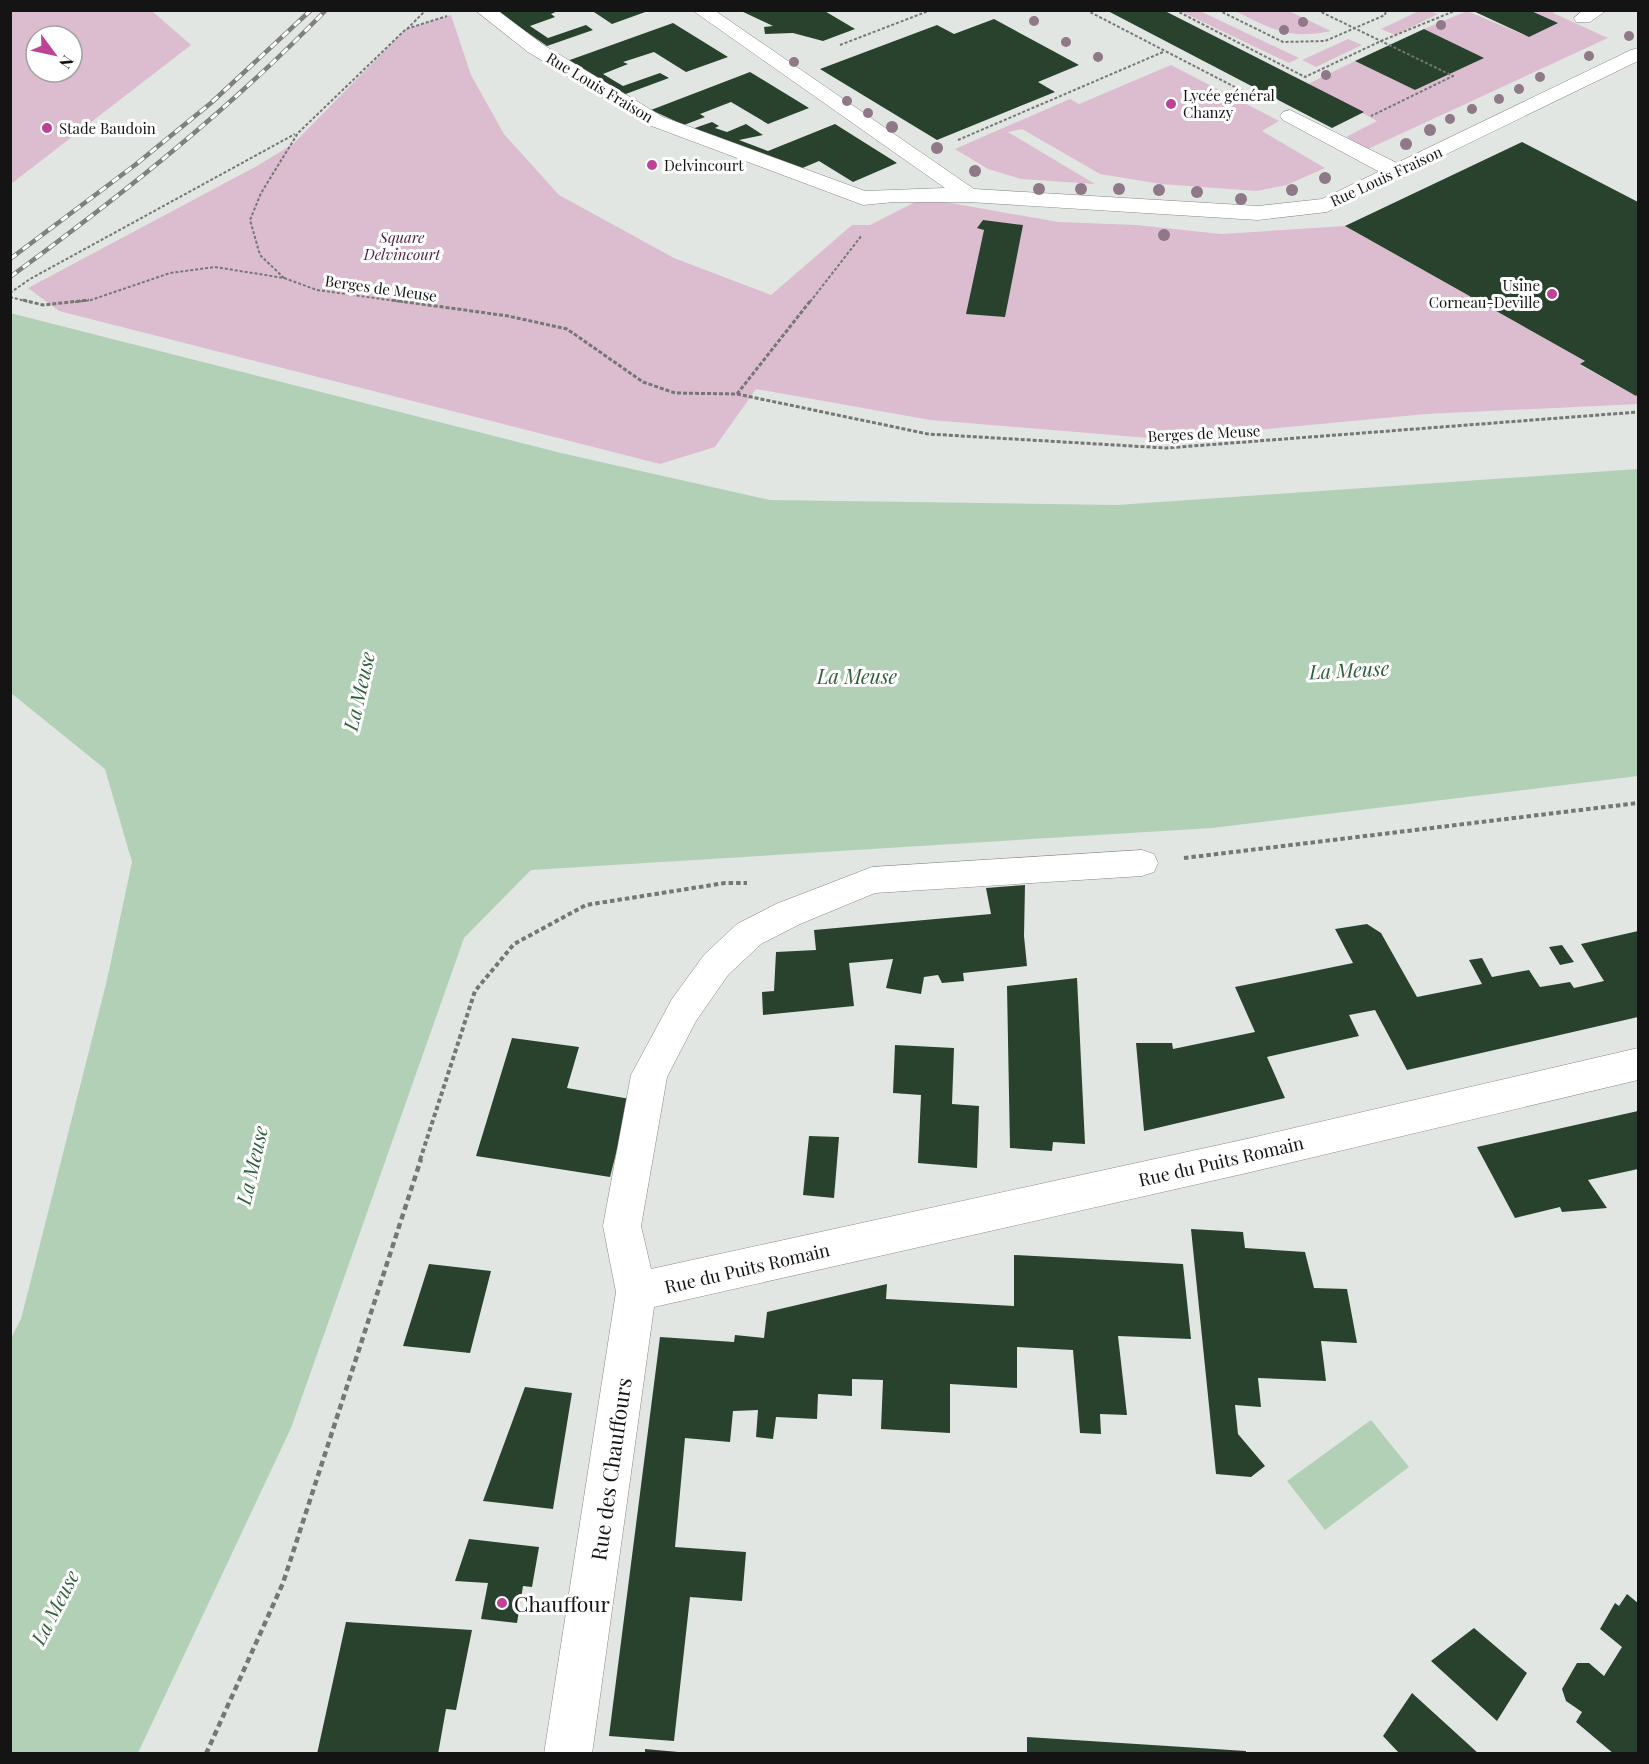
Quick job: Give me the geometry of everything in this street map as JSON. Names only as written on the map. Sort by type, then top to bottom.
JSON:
[{"type":"street","name":"Rue Louis Fraison","points":[[484,10],[535,48],[656,121],[863,198],[894,195],[969,195],[1258,213],[1328,205],[1638,54]]},
{"type":"street","points":[[701,10],[969,195]]},
{"type":"street","points":[[1290,116],[1397,172]]},
{"type":"street","points":[[636,1292],[622,1226],[649,1075],[684,1010],[716,965],[749,934],[788,914],[872,880],[1142,863]]},
{"type":"street","name":"Rue du Puits Romain","points":[[636,1292],[1251,1155],[1638,1064]]},
{"type":"street","name":"Rue des Chauffours","points":[[568,1754],[636,1292]]},
{"type":"path","points":[[284,278],[260,255],[250,220],[261,193],[298,133],[426,10]]},
{"type":"path","points":[[840,45],[931,10]]},
{"type":"path","points":[[1086,10],[1290,116]]},
{"type":"path","points":[[1175,10],[1305,77],[1381,41],[1457,10]]},
{"type":"path","points":[[1218,10],[1283,42],[1325,41],[1386,15],[1386,10]]},
{"type":"path","points":[[1317,10],[1453,76],[1369,117]]},
{"type":"path","points":[[406,29],[451,15]]},
{"type":"path","points":[[957,140],[1164,51]]},
{"type":"path","points":[[10,295],[30,279],[298,133]]},
{"type":"path","points":[[738,394],[894,195]]},
{"type":"path","name":"Berges de Meuse","points":[[10,295],[43,305],[91,300],[170,273],[214,267],[284,278],[317,290],[508,316],[567,329],[643,382],[675,393],[738,394],[928,434],[1166,448],[1638,412]]},
{"type":"path","points":[[1142,863],[1638,804]]},
{"type":"path","points":[[206,1754],[283,1583],[475,991],[514,944],[586,905],[725,883],[759,882]]},
{"type":"green space","name":"Stade Baudoin","points":[[11,10],[152,11],[191,45],[11,184]]},
{"type":"green space","points":[[1180,11],[1200,11],[1299,58],[1289,63]]},
{"type":"green space","points":[[1235,11],[1289,11],[1331,31],[1304,34],[1281,31]]},
{"type":"green space","points":[[1419,11],[1438,14],[1395,35],[1381,29]]},
{"type":"green space","points":[[1467,11],[1529,37],[1529,11],[1557,11],[1553,13],[1608,38],[1368,149],[1346,137],[1377,121],[1308,84],[1355,61],[1415,90],[1483,58],[1424,29]]},
{"type":"green space","name":"Square Delvincourt","points":[[451,15],[471,75],[504,134],[559,195],[674,258],[771,295],[852,225],[870,225],[923,198],[1058,222],[1137,225],[1221,234],[1345,226],[1585,361],[1580,365],[1636,396],[1638,394],[1638,404],[1426,414],[1161,439],[930,420],[756,389],[715,447],[660,464],[59,311],[28,288],[257,166],[293,144],[406,29]]},
{"type":"green space","points":[[1348,39],[1362,45],[1316,67],[1302,60]]},
{"type":"green space","points":[[1171,65],[1279,121],[1262,131],[1325,168],[1287,185],[1256,191],[1161,184],[1100,174],[1022,129],[1008,132],[1095,184],[1021,179],[988,169],[955,149],[1070,99],[1079,104]]},
{"type":"water","name":"La Meuse","points":[[10,313],[561,453],[770,500],[1117,505],[1638,469],[1638,776],[1212,828],[531,870],[464,938],[291,1428],[138,1753],[11,1753],[11,1338],[21,1319],[107,980],[132,862],[105,769],[11,693]]},
{"type":"water","points":[[1371,1420],[1409,1467],[1325,1530],[1287,1481]]},
{"type":"building","points":[[506,10],[560,10],[551,14],[555,17],[530,26],[548,38],[586,25],[593,30],[547,46],[499,13]]},
{"type":"building","points":[[591,10],[648,10],[648,11],[612,24]]},
{"type":"building","points":[[739,10],[823,10],[855,29],[823,41],[793,33],[765,34],[764,27],[773,26]]},
{"type":"building","points":[[1106,10],[1163,10],[1364,112],[1332,128]]},
{"type":"building","points":[[1471,10],[1529,10],[1558,23],[1529,37]]},
{"type":"building","points":[[994,19],[1079,65],[1038,82],[1055,92],[937,140],[820,69],[937,25],[954,34]]},
{"type":"building","points":[[673,23],[728,57],[686,72],[654,52],[623,62],[628,64],[603,74],[623,86],[660,73],[669,78],[623,95],[567,61]]},
{"type":"building","points":[[1424,29],[1484,58],[1415,90],[1355,61]]},
{"type":"building","points":[[750,72],[809,108],[768,124],[731,102],[700,114],[705,117],[684,125],[651,110]]},
{"type":"building","points":[[712,122],[719,126],[715,128],[727,132],[746,124],[763,135],[739,140],[768,151],[835,124],[897,163],[853,182],[819,161],[800,169],[692,129]]},
{"type":"building","name":"Usine Corneau-Deville","points":[[1522,142],[1638,202],[1638,394],[1636,396],[1580,364],[1585,361],[1345,226]]},
{"type":"building","points":[[983,220],[1023,225],[1005,317],[966,314],[984,230],[977,228]]},
{"type":"building","points":[[1025,885],[1024,936],[1027,966],[963,973],[964,981],[942,983],[938,975],[924,977],[921,994],[886,988],[893,959],[849,963],[854,1006],[763,1015],[762,992],[774,991],[776,952],[816,950],[814,930],[991,914],[986,888]]},
{"type":"building","points":[[1367,924],[1381,933],[1417,997],[1482,984],[1469,960],[1482,958],[1492,977],[1529,970],[1540,987],[1570,982],[1574,988],[1604,981],[1581,944],[1638,931],[1638,1017],[1407,1070],[1375,1010],[1349,1015],[1359,1036],[1267,1057],[1285,1098],[1144,1131],[1136,1043],[1172,1043],[1173,1049],[1255,1032],[1235,987],[1353,963],[1335,929]]},
{"type":"building","points":[[1562,945],[1574,962],[1560,965],[1549,947]]},
{"type":"building","points":[[1077,978],[1085,1144],[1053,1142],[1052,1151],[1010,1148],[1007,986]]},
{"type":"building","points":[[512,1038],[579,1047],[567,1088],[630,1099],[610,1177],[476,1156]]},
{"type":"building","points":[[895,1045],[954,1048],[952,1104],[979,1106],[977,1168],[918,1163],[921,1095],[893,1093]]},
{"type":"building","points":[[1638,1111],[1638,1169],[1588,1180],[1607,1208],[1562,1212],[1560,1207],[1515,1218],[1477,1147]]},
{"type":"building","points":[[809,1136],[839,1137],[834,1198],[803,1195]]},
{"type":"building","points":[[1191,1229],[1243,1232],[1245,1248],[1305,1252],[1314,1288],[1347,1289],[1357,1343],[1321,1341],[1326,1381],[1258,1378],[1261,1407],[1235,1405],[1238,1434],[1265,1466],[1251,1477],[1216,1474]]},
{"type":"building","points":[[1014,1255],[1183,1264],[1191,1339],[1118,1336],[1127,1415],[1100,1414],[1101,1434],[1080,1433],[1073,1350],[1017,1347],[1017,1388],[950,1384],[950,1433],[881,1429],[883,1380],[852,1379],[852,1396],[818,1394],[817,1419],[776,1417],[773,1439],[756,1437],[758,1410],[733,1411],[730,1442],[685,1438],[675,1547],[746,1552],[742,1601],[690,1597],[674,1741],[609,1736],[660,1337],[734,1342],[735,1335],[764,1338],[767,1312],[887,1284],[886,1299],[1014,1306]]},
{"type":"building","points":[[429,1264],[491,1271],[470,1353],[403,1346]]},
{"type":"building","points":[[525,1387],[572,1393],[553,1509],[483,1501]]},
{"type":"building","points":[[469,1539],[539,1547],[532,1587],[523,1586],[517,1623],[481,1619],[488,1583],[455,1581]]},
{"type":"building","points":[[1627,1594],[1638,1603],[1638,1754],[1614,1754],[1576,1722],[1582,1712],[1566,1701],[1562,1689],[1577,1663],[1589,1663],[1604,1676],[1622,1647],[1600,1629],[1615,1603],[1619,1606]]},
{"type":"building","points":[[346,1622],[472,1630],[456,1710],[446,1709],[438,1754],[317,1754]]},
{"type":"building","points":[[1474,1628],[1527,1673],[1497,1721],[1431,1661]]},
{"type":"building","points":[[1412,1693],[1479,1754],[1400,1754],[1383,1736]]},
{"type":"building","points":[[1027,1737],[1246,1751],[1246,1754],[1027,1754]]},
{"type":"building","points":[[645,1749],[678,1752],[678,1754],[645,1754]]},
{"type":"railway","points":[[10,259],[135,165],[211,103],[311,10]]},
{"type":"railway","points":[[10,277],[174,150],[213,117],[326,10]]},
{"type":"place","name":"Lycée général Chanzy","points":[[1171,104]]},
{"type":"place","name":"Stade Baudoin","points":[[47,128]]},
{"type":"place","name":"Delvincourt","points":[[652,165]]},
{"type":"place","name":"Usine Corneau-Deville","points":[[1552,294]]},
{"type":"place","name":"Chauffour","points":[[502,1603]]}]
